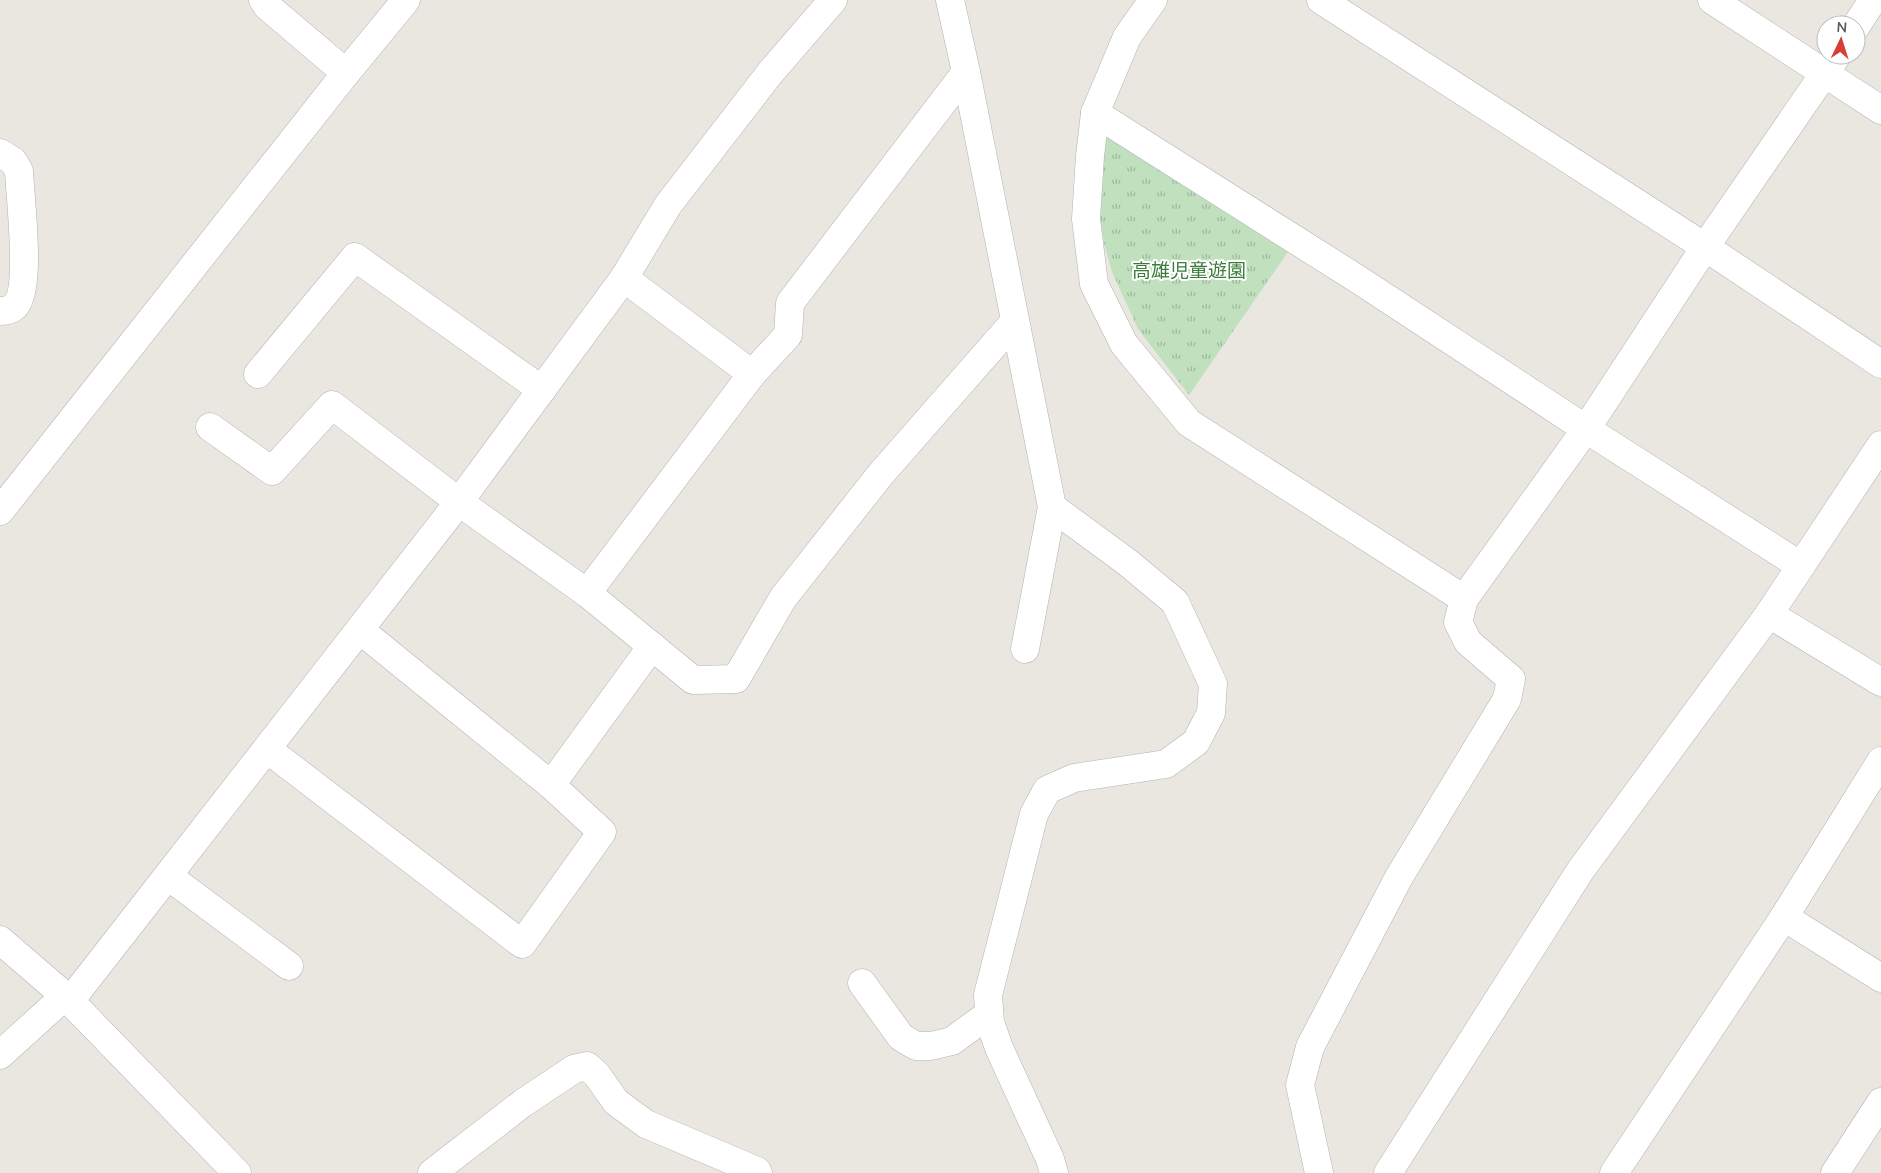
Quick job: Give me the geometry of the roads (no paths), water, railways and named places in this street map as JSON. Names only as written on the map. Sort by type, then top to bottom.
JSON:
[{"type":"street","points":[[263,0],[267,6],[346,73]]},
{"type":"street","points":[[0,511],[346,73],[406,0]]},
{"type":"street","points":[[0,1055],[68,999],[168,876],[460,502],[624,278],[668,205],[770,73],[833,0]]},
{"type":"street","points":[[950,0],[1052,507],[1025,649]]},
{"type":"street","points":[[1153,0],[1127,36],[1095,113],[1090,156],[1086,219],[1094,284],[1124,344],[1190,423],[1464,599]]},
{"type":"street","points":[[1321,0],[1705,247],[1881,364]]},
{"type":"street","points":[[1712,0],[1816,56]]},
{"type":"street","points":[[1863,15],[1873,0]]},
{"type":"street","points":[[1319,1173],[1300,1085],[1310,1047],[1399,877],[1508,699],[1511,679],[1468,642],[1458,622],[1464,599],[1586,429],[1705,247],[1830,65]]},
{"type":"street","points":[[1832,65],[1881,110]]},
{"type":"street","points":[[587,593],[752,374],[788,335],[790,304],[966,72]]},
{"type":"street","points":[[1095,113],[1359,280],[1586,429],[1801,566]]},
{"type":"street","points":[[0,153],[13,160],[19,171],[25,267],[21,295],[15,306],[6,311],[0,311]]},
{"type":"street","points":[[258,374],[355,258],[542,390]]},
{"type":"street","points":[[624,278],[752,374]]},
{"type":"street","points":[[210,427],[272,471],[332,404],[460,502],[587,593],[693,680],[736,679],[783,598],[880,475],[1015,321]]},
{"type":"street","points":[[1388,1173],[1580,871],[1769,614],[1881,445]]},
{"type":"street","points":[[1052,507],[1127,562],[1175,602],[1213,684],[1211,713],[1196,742],[1166,764],[1074,778],[1047,790],[1034,814],[988,995],[989,1014],[999,1048],[1050,1159],[1054,1173]]},
{"type":"street","points":[[1769,614],[1881,682]]},
{"type":"street","points":[[267,749],[522,944],[602,832],[551,785],[360,630]]},
{"type":"street","points":[[551,785],[652,646]]},
{"type":"street","points":[[1614,1173],[1784,917],[1881,761]]},
{"type":"street","points":[[168,876],[289,966]]},
{"type":"street","points":[[1784,917],[1881,978]]},
{"type":"street","points":[[0,940],[68,999],[237,1173]]},
{"type":"street","points":[[862,983],[902,1037],[916,1046],[931,1046],[952,1041],[989,1014]]},
{"type":"street","points":[[432,1173],[530,1098],[574,1069],[587,1066],[597,1075],[616,1102],[646,1124],[757,1170],[758,1173]]},
{"type":"street","points":[[1835,1173],[1881,1102]]},
{"type":"park label","name":"高雄児童遊園","points":[[1189,270]]}]
